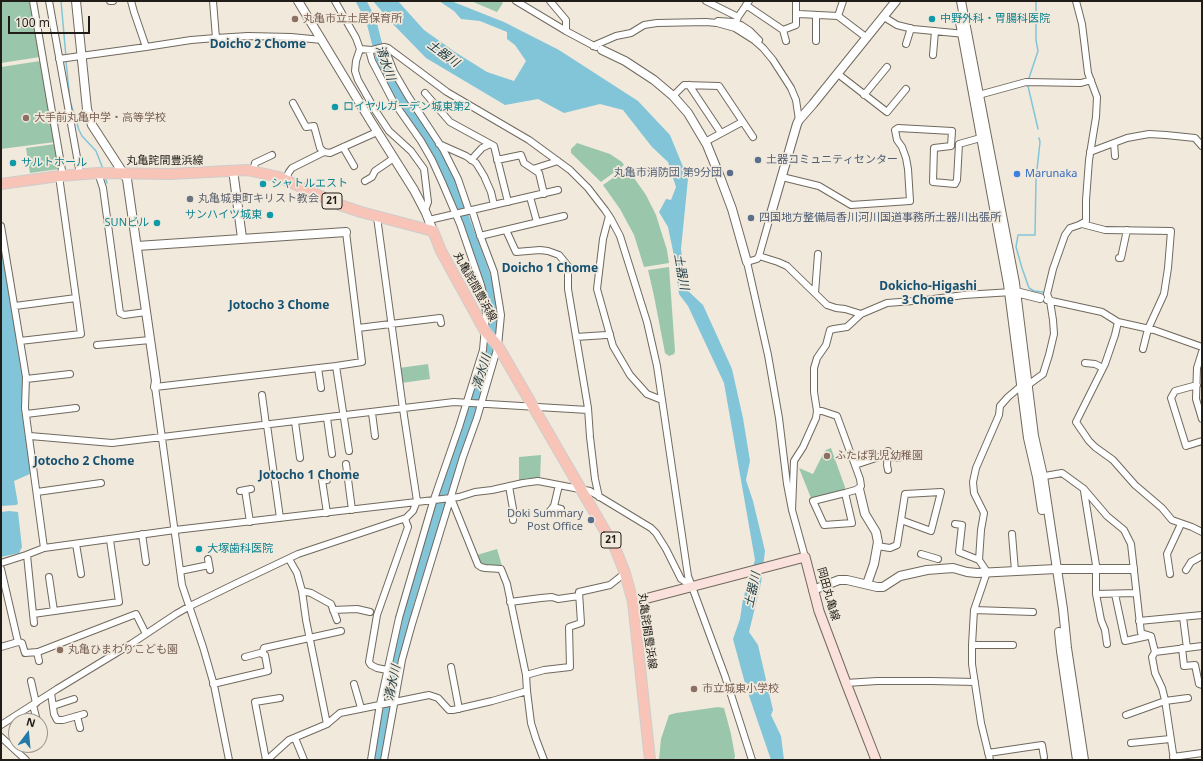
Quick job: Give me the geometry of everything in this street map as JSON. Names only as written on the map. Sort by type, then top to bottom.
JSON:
[{"type":"main road","name":"丸亀詫間豊浜線","points":[[1,184],[80,174],[170,174],[233,170],[253,171],[272,175],[285,180],[340,205],[377,217],[433,231],[441,251],[485,331],[497,346],[615,548],[625,573],[633,602],[650,760]]},
{"type":"main road","points":[[633,602],[803,557]]},
{"type":"main road","name":"岡田丸亀線","points":[[803,557],[819,611],[876,760]]},
{"type":"street","points":[[20,341],[81,334],[61,176],[33,1]]},
{"type":"street","points":[[49,1],[64,58],[80,174]]},
{"type":"street","points":[[76,1],[81,56],[89,116],[92,125],[127,179],[156,381],[154,387],[182,585],[190,606],[213,684],[229,760]]},
{"type":"street","points":[[131,1],[146,48]]},
{"type":"street","points":[[213,1],[216,38]]},
{"type":"street","points":[[298,1],[414,190],[425,210],[433,231]]},
{"type":"street","points":[[335,1],[356,38],[360,49],[356,61],[355,71],[358,80],[389,131],[411,151],[424,168],[428,202],[425,210]]},
{"type":"street","points":[[516,1],[566,32],[625,61],[642,72],[673,96],[688,113],[705,142],[732,209],[747,262],[768,355],[779,418],[787,484],[803,557]]},
{"type":"street","points":[[550,1],[566,20],[566,32]]},
{"type":"street","points":[[706,1],[737,20],[759,40],[763,48]]},
{"type":"street","points":[[783,30],[796,25],[796,1]]},
{"type":"street","points":[[838,16],[843,1]]},
{"type":"street","points":[[747,262],[757,260],[759,256],[799,120],[896,1]]},
{"type":"street","points":[[956,1],[965,34]]},
{"type":"street","points":[[961,1],[965,34],[1013,292],[1024,385],[1034,436],[1084,760]]},
{"type":"street","points":[[979,560],[984,513],[974,493],[973,482],[979,461],[999,415],[1000,406],[1008,397],[1042,374],[1049,355],[1054,334],[1050,301],[1047,294],[1053,269],[1065,235],[1070,228],[1086,222],[1086,200],[1090,152],[1096,117],[1097,97],[1088,73],[1082,24],[1076,1]]},
{"type":"street","points":[[737,20],[748,3],[783,30],[786,41]]},
{"type":"street","points":[[799,14],[838,16],[867,38]]},
{"type":"street","points":[[816,15],[816,42]]},
{"type":"street","points":[[884,17],[897,25],[911,28],[965,34]]},
{"type":"street","points":[[593,46],[616,36],[631,33],[644,25],[658,23],[737,20]]},
{"type":"street","points":[[706,22],[736,28],[763,48],[773,60],[791,88],[796,100],[799,120]]},
{"type":"street","points":[[906,44],[911,28]]},
{"type":"street","points":[[932,55],[935,31]]},
{"type":"street","points":[[64,58],[146,48],[191,40],[216,38],[248,36],[291,37],[322,40]]},
{"type":"street","points":[[360,49],[370,50],[386,48],[447,92],[529,140],[570,170],[588,188],[609,216],[620,236],[646,322],[657,366],[688,576],[696,585],[751,759]]},
{"type":"street","points":[[384,760],[402,660],[426,573],[451,498],[497,346],[501,315],[494,272],[458,179],[439,144],[394,72],[386,48]]},
{"type":"street","points":[[370,50],[372,61],[393,101],[432,160],[456,214],[482,285],[486,315],[483,350],[434,500],[399,618],[380,704],[371,760]]},
{"type":"street","points":[[864,95],[887,66]]},
{"type":"street","points":[[838,74],[887,112],[906,89]]},
{"type":"street","points":[[976,95],[1026,82],[1081,83],[1091,80]]},
{"type":"street","points":[[673,96],[684,85],[719,86],[753,137]]},
{"type":"street","points":[[689,85],[721,133]]},
{"type":"street","points":[[425,94],[450,122],[494,146],[508,202]]},
{"type":"street","points":[[293,104],[306,127],[314,126],[320,148],[324,152]]},
{"type":"street","points":[[370,120],[374,108]]},
{"type":"street","points":[[705,142],[742,122]]},
{"type":"street","points":[[782,177],[819,186],[851,205],[910,202],[906,158],[902,147],[897,140],[895,130],[898,128],[952,131],[951,146]]},
{"type":"street","points":[[285,180],[292,168],[324,152],[330,153],[377,132]]},
{"type":"street","points":[[1090,152],[1127,138],[1149,134],[1195,138],[1202,146]]},
{"type":"street","points":[[959,144],[957,180],[954,184],[933,182],[934,148],[951,146],[984,137]]},
{"type":"street","points":[[1114,143],[1115,156]]},
{"type":"street","points":[[439,144],[466,156],[476,163],[491,192],[494,205]]},
{"type":"street","points":[[471,160],[482,148],[490,144]]},
{"type":"street","points":[[343,147],[354,166]]},
{"type":"street","points":[[253,171],[255,163],[272,154]]},
{"type":"street","points":[[497,160],[521,155],[524,163],[539,173],[544,194]]},
{"type":"street","points":[[366,181],[372,177],[373,168],[394,158]]},
{"type":"street","points":[[533,169],[558,161]]},
{"type":"street","points":[[233,170],[242,238]]},
{"type":"street","points":[[102,173],[120,313],[124,315],[146,312]]},
{"type":"street","points":[[429,220],[558,190]]},
{"type":"street","points":[[530,197],[537,222]]},
{"type":"street","points":[[480,236],[564,216]]},
{"type":"street","points":[[609,216],[604,239],[597,289],[613,346],[630,375],[646,394],[662,400]]},
{"type":"street","points":[[1,725],[190,606],[298,554],[405,518],[413,510],[417,501],[377,217]]},
{"type":"street","points":[[1082,224],[1105,230],[1171,231],[1164,294],[1148,328],[1143,349]]},
{"type":"street","points":[[1,226],[26,379],[25,408],[44,548]]},
{"type":"street","points":[[506,230],[516,252],[540,250],[548,251],[559,255],[568,266],[568,289],[588,410],[595,479],[599,496]]},
{"type":"street","points":[[1119,258],[1121,258],[1127,230]]},
{"type":"street","points":[[137,246],[346,232],[358,328],[362,362],[154,387]]},
{"type":"street","points":[[815,293],[818,254]]},
{"type":"street","points":[[759,256],[787,266],[827,305],[836,308],[845,308],[861,314]]},
{"type":"street","points":[[792,510],[794,461],[803,447],[816,418],[817,411],[813,375],[817,358],[826,345],[830,330],[847,327],[861,314],[887,303],[964,295],[1013,292],[1102,312],[1118,322],[1148,328],[1202,347]]},
{"type":"street","points":[[15,306],[76,298]]},
{"type":"street","points":[[358,328],[440,318],[442,324]]},
{"type":"street","points":[[1118,322],[1103,368],[1076,422],[1089,441],[1113,460],[1135,485],[1162,508],[1172,520],[1181,524],[1192,526],[1202,532]]},
{"type":"street","points":[[576,337],[610,334]]},
{"type":"street","points":[[97,345],[150,340]]},
{"type":"street","points":[[1202,352],[1197,368],[1196,398],[1202,418]]},
{"type":"street","points":[[1085,363],[1096,364],[1103,368]]},
{"type":"street","points":[[336,366],[344,416],[350,440],[349,451]]},
{"type":"street","points":[[318,368],[321,388]]},
{"type":"street","points":[[26,379],[70,374]]},
{"type":"street","points":[[1197,385],[1175,391],[1171,398],[1186,446],[1202,441]]},
{"type":"street","points":[[262,395],[280,518]]},
{"type":"street","points":[[30,436],[112,443],[454,402],[588,410]]},
{"type":"street","points":[[26,414],[76,408]]},
{"type":"street","points":[[817,411],[822,411],[837,416],[860,479],[860,489],[865,514],[876,532],[878,542],[874,564],[867,584]]},
{"type":"street","points":[[372,412],[375,436]]},
{"type":"street","points":[[327,418],[332,454]]},
{"type":"street","points":[[295,422],[300,458]]},
{"type":"street","points":[[855,465],[888,453]]},
{"type":"street","points":[[888,453],[898,458]]},
{"type":"street","points":[[888,453],[888,470]]},
{"type":"street","points":[[346,464],[352,510]]},
{"type":"street","points":[[1040,477],[1062,473],[1084,489],[1106,516],[1124,530],[1131,544],[1141,633],[1151,636]]},
{"type":"street","points":[[327,480],[322,480],[327,512]]},
{"type":"street","points":[[1,563],[44,548],[110,540],[142,534],[451,498],[538,481],[581,488],[590,491],[651,528],[666,549],[681,579],[696,585]]},
{"type":"street","points":[[37,492],[101,483]]},
{"type":"street","points":[[549,512],[553,507],[559,484]]},
{"type":"street","points":[[509,486],[513,509],[513,520]]},
{"type":"street","points":[[845,493],[852,523],[824,526],[813,501],[860,489]]},
{"type":"street","points":[[1084,489],[1096,569],[1096,594],[1107,644]]},
{"type":"street","points":[[245,490],[250,522]]},
{"type":"street","points":[[877,546],[890,548],[897,545],[905,494],[941,492],[931,531],[901,520]]},
{"type":"street","points":[[451,498],[478,565],[485,568],[501,569],[508,588],[526,675],[532,723],[544,760]]},
{"type":"street","points":[[553,507],[561,509]]},
{"type":"street","points":[[387,670],[373,667],[369,662],[377,615],[408,527],[405,518]]},
{"type":"street","points":[[955,524],[962,525],[959,552],[979,560],[987,572]]},
{"type":"street","points":[[1170,574],[1167,554],[1181,524]]},
{"type":"street","points":[[142,534],[146,562]]},
{"type":"street","points":[[1012,534],[1015,571]]},
{"type":"street","points":[[33,614],[119,602],[110,540]]},
{"type":"street","points":[[76,544],[81,574]]},
{"type":"street","points":[[921,554],[938,557],[935,569]]},
{"type":"street","points":[[27,555],[34,623]]},
{"type":"street","points":[[1186,570],[1191,562],[1202,556]]},
{"type":"street","points":[[289,559],[297,573],[302,591],[327,724]]},
{"type":"street","points":[[180,571],[209,565]]},
{"type":"street","points":[[813,590],[839,580],[855,581],[877,587],[883,586],[900,576],[935,569],[953,568],[977,573],[1054,569],[1133,569]]},
{"type":"street","points":[[1,569],[18,642]]},
{"type":"street","points":[[1054,569],[1061,651],[1077,760]]},
{"type":"street","points":[[987,572],[974,610],[972,664],[981,723],[990,760]]},
{"type":"street","points":[[526,675],[544,670],[570,667],[569,627],[581,623],[579,592],[610,584],[625,573]]},
{"type":"street","points":[[49,577],[54,611]]},
{"type":"street","points":[[302,591],[331,601],[337,620]]},
{"type":"street","points":[[1096,594],[1136,593]]},
{"type":"street","points":[[1115,594],[1125,641],[1151,636]]},
{"type":"street","points":[[510,602],[552,597],[558,599],[579,596]]},
{"type":"street","points":[[1,603],[8,601]]},
{"type":"street","points":[[333,610],[360,613],[370,612]]},
{"type":"street","points":[[974,610],[1032,612]]},
{"type":"street","points":[[1,647],[22,642],[25,653],[37,652],[136,614],[146,634]]},
{"type":"street","points":[[1139,621],[1202,615]]},
{"type":"street","points":[[1183,617],[1184,666],[1195,665],[1199,684],[1202,685]]},
{"type":"street","points":[[262,654],[264,648],[341,630]]},
{"type":"street","points":[[1151,636],[1155,652],[1152,657],[1155,674],[1162,688],[1173,758],[1202,753]]},
{"type":"street","points":[[972,645],[1013,645]]},
{"type":"street","points":[[1155,652],[1202,646]]},
{"type":"street","points":[[37,652],[39,661]]},
{"type":"street","points":[[213,684],[268,671],[266,655],[260,653],[245,657]]},
{"type":"street","points":[[450,667],[450,680],[459,709]]},
{"type":"street","points":[[32,681],[36,713]]},
{"type":"street","points":[[846,683],[877,681],[975,682]]},
{"type":"street","points":[[354,684],[361,708]]},
{"type":"street","points":[[266,760],[289,740],[327,724],[340,713],[429,695],[438,698],[449,710],[459,709],[527,691]]},
{"type":"street","points":[[51,693],[52,706],[57,720],[84,714]]},
{"type":"street","points":[[52,706],[74,698]]},
{"type":"street","points":[[266,760],[255,702],[280,698]]},
{"type":"street","points":[[1126,714],[1165,702],[1188,698]]},
{"type":"street","points":[[77,716],[80,728]]},
{"type":"street","points":[[1,737],[26,760]]},
{"type":"street","points":[[295,738],[304,760]]},
{"type":"street","points":[[1131,743],[1170,739]]},
{"type":"street","points":[[988,753],[1042,745],[1044,757]]},
{"type":"green space","points":[[1,1],[30,1],[40,57],[1,63]]},
{"type":"green space","points":[[471,1],[500,1],[503,3],[497,12]]},
{"type":"green space","name":"大手前丸亀中学・高等学校","points":[[40,61],[55,142],[1,149],[1,67]]},
{"type":"green space","points":[[577,143],[610,154],[624,165],[601,182],[571,153],[571,149]]},
{"type":"green space","points":[[55,144],[59,169],[30,173],[26,148]]},
{"type":"green space","points":[[627,168],[646,195],[656,215],[667,250],[669,263],[644,267],[634,235],[620,209],[603,185]]},
{"type":"green space","points":[[669,267],[675,351],[674,354],[669,356],[665,353],[648,270]]},
{"type":"green space","points":[[428,364],[430,379],[401,383],[399,368]]},
{"type":"green space","points":[[831,448],[846,490],[811,498],[799,468],[813,474],[823,454],[826,450]]},
{"type":"green space","points":[[541,455],[540,479],[528,478],[519,481],[519,457]]},
{"type":"green space","points":[[497,549],[502,566],[486,566],[480,563],[477,555]]},
{"type":"green space","points":[[718,707],[724,708],[731,734],[735,756],[734,760],[659,760],[661,739],[669,715]]},
{"type":"water","name":"土器川","points":[[373,1],[398,1],[424,30],[455,52],[487,72],[514,81],[526,61],[515,45],[507,39],[507,32],[480,21],[461,19],[454,11],[439,1],[451,1],[504,22],[559,50],[638,101],[670,135],[688,179],[681,249],[686,289],[703,305],[732,369],[743,418],[750,461],[746,480],[753,501],[765,551],[761,583],[749,632],[758,645],[773,710],[771,715],[781,736],[784,760],[771,760],[746,687],[733,639],[740,619],[743,599],[755,560],[724,383],[688,306],[679,294],[668,227],[659,212],[666,199],[671,200],[676,187],[668,162],[652,147],[623,110],[600,104],[564,113],[538,99],[505,105],[426,58]]},
{"type":"water","points":[[1,239],[23,372],[32,473],[14,481],[18,504],[1,506]]},
{"type":"water","points":[[1,512],[18,512],[22,547],[19,553],[1,557]]},
{"type":"waterway","points":[[61,1],[66,57]]},
{"type":"waterway","name":"清水川","points":[[361,1],[371,20],[383,67],[388,78],[439,156],[453,187],[490,288],[494,326],[488,355],[410,600],[389,693],[378,760]]},
{"type":"waterway","points":[[1029,78],[1038,51],[1036,40],[1036,1]]},
{"type":"waterway","points":[[66,61],[70,101],[79,130],[82,136],[96,151],[103,169]]},
{"type":"waterway","points":[[1028,86],[1038,129]]},
{"type":"waterway","points":[[1039,138],[1040,142],[1036,179],[1035,235],[1018,235],[1016,247],[1029,288],[1034,291],[1044,292]]},
{"type":"waterway","points":[[105,177],[107,183]]},
{"type":"place","name":"丸亀市立土居保育所","points":[[295,19]]},
{"type":"place","name":"中野外科・胃腸科医院","points":[[932,19]]},
{"type":"place","name":"ロイヤルガーデン城東第2","points":[[335,107]]},
{"type":"place","name":"大手前丸亀中学・高等学校","points":[[26,118]]},
{"type":"place","name":"土器コミュニティセンター","points":[[758,160]]},
{"type":"place","name":"サルトホール","points":[[13,163]]},
{"type":"place","name":"丸亀市消防団 第9分団","points":[[730,173]]},
{"type":"place","name":"Marunaka","points":[[1017,174]]},
{"type":"place","name":"シャトルエスト","points":[[263,184]]},
{"type":"place","name":"丸亀城東町キリスト教会","points":[[190,199]]},
{"type":"place","name":"サンハイツ城東","points":[[270,215]]},
{"type":"place","name":"四国地方整備局香川河川国道事務所土器川出張所","points":[[751,218]]},
{"type":"place","name":"SUNビル","points":[[157,223]]},
{"type":"place","name":"ふたば乳児幼稚園","points":[[827,456]]},
{"type":"place","name":"Doki Summary Post Office","points":[[591,520]]},
{"type":"place","name":"大塚歯科医院","points":[[199,549]]},
{"type":"place","name":"丸亀ひまわりこども園","points":[[60,650]]},
{"type":"place","name":"市立城東小学校","points":[[694,689]]},
{"type":"district","name":"Doicho 2 Chome","points":[[258,45]]},
{"type":"district","name":"Doicho 1 Chome","points":[[550,269]]},
{"type":"district","name":"Dokicho-Higashi 3 Chome","points":[[928,294]]},
{"type":"district","name":"Jotocho 3 Chome","points":[[279,306]]},
{"type":"district","name":"Jotocho 2 Chome","points":[[84,462]]},
{"type":"district","name":"Jotocho 1 Chome","points":[[309,476]]}]
